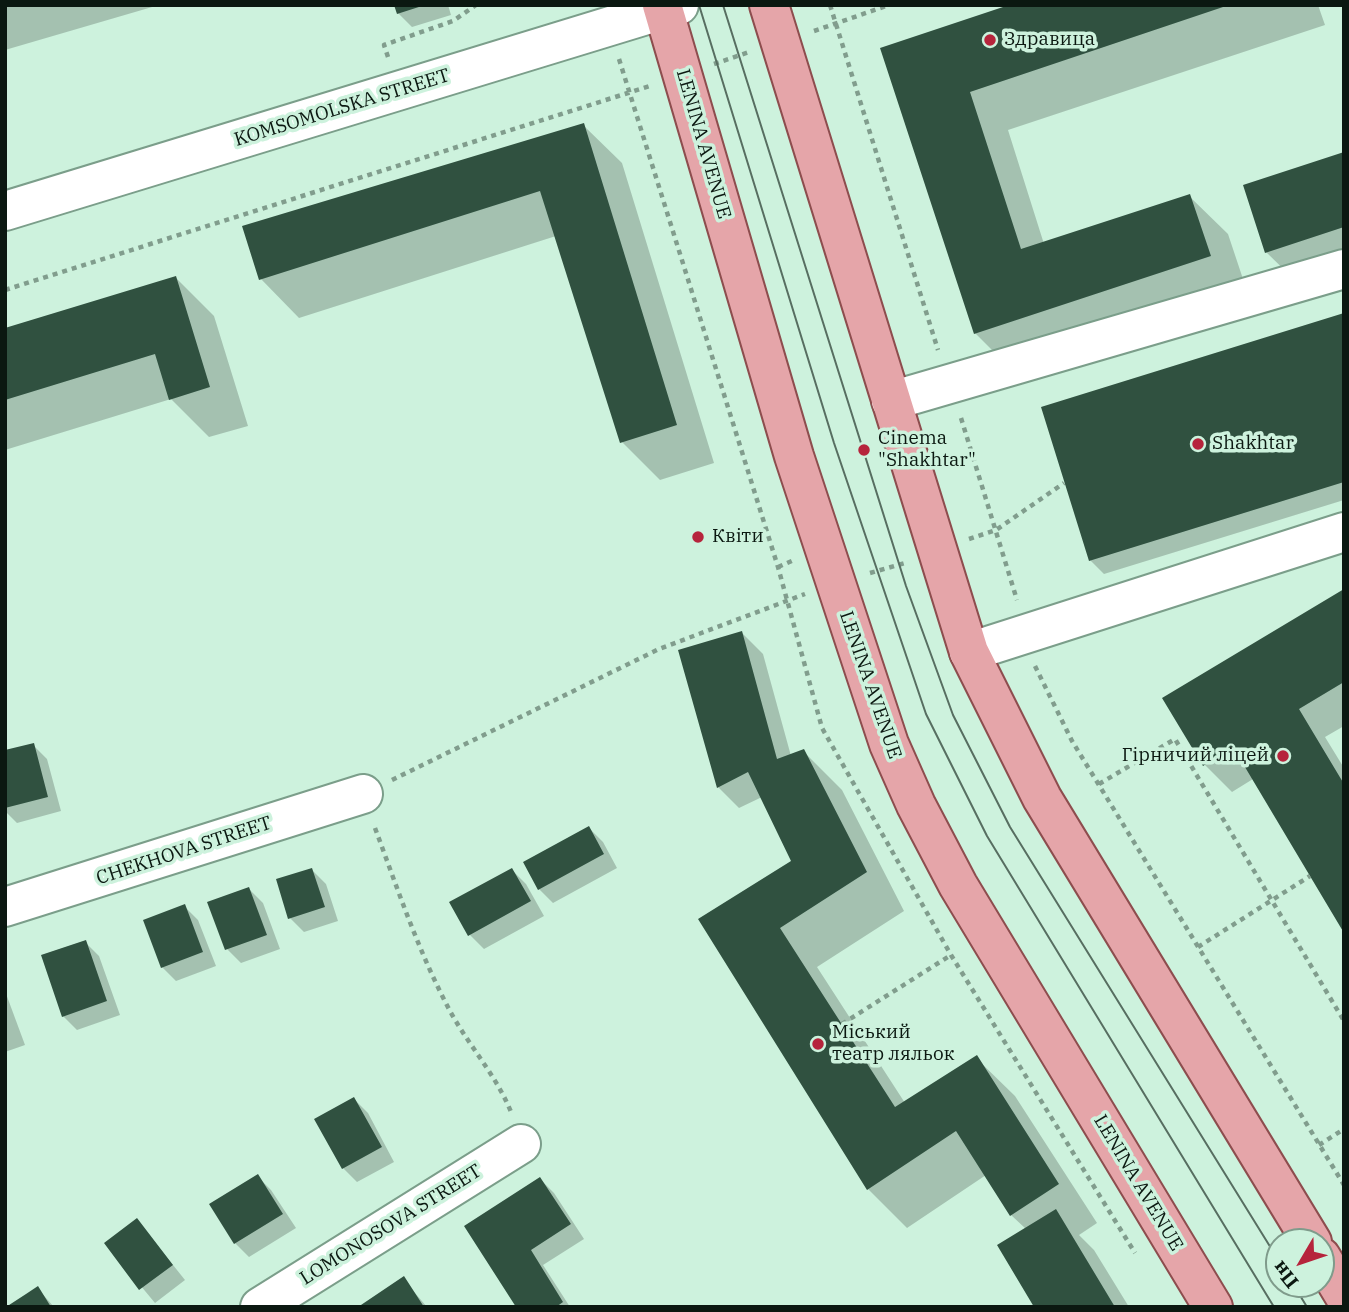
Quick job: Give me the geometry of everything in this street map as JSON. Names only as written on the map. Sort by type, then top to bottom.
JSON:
[{"type":"main road","points":[[769,5],[969,653],[1042,798],[1303,1228]]},
{"type":"main road","name":"LENINA AVENUE","points":[[668,7],[683,75],[794,456],[889,744],[916,805],[958,885],[1213,1307]]},
{"type":"street","name":"KOMSOMOLSKA STREET","points":[[5,211],[668,7]]},
{"type":"street","points":[[891,401],[1344,269]]},
{"type":"street","points":[[969,653],[1344,532]]},
{"type":"street","name":"CHEKHOVA STREET","points":[[5,907],[363,794]]},
{"type":"street","name":"LOMONOSOVA STREET","points":[[260,1307],[521,1144]]},
{"type":"path","points":[[398,91],[384,45],[453,21],[476,5]]},
{"type":"path","points":[[5,290],[683,75],[889,5]]},
{"type":"path","points":[[936,551],[996,530],[1064,483]]},
{"type":"path","points":[[521,1144],[510,1110],[495,1079],[469,1045],[430,971],[363,794],[659,649],[787,600]]},
{"type":"path","points":[[1099,784],[1175,739],[1344,1021]]},
{"type":"path","points":[[1198,947],[1310,876]]},
{"type":"path","points":[[842,1024],[951,955]]},
{"type":"path","points":[[1319,1145],[1344,1129]]},
{"type":"building","points":[[394,5],[422,5],[422,6],[397,14]]},
{"type":"building","points":[[1009,5],[1229,5],[970,92],[1021,249],[1190,194],[1211,256],[974,334],[880,48]]},
{"type":"building","points":[[584,123],[677,425],[620,443],[540,191],[259,280],[242,226]]},
{"type":"building","points":[[1344,152],[1344,227],[1265,253],[1243,185]]},
{"type":"building","points":[[176,276],[210,387],[169,400],[155,354],[5,400],[5,328]]},
{"type":"building","name":"Shakhtar","points":[[1344,313],[1344,482],[1089,561],[1041,407]]},
{"type":"building","name":"Гірничий ліцей","points":[[1344,589],[1344,682],[1299,709],[1344,784],[1344,933],[1233,747],[1203,766],[1162,698]]},
{"type":"building","points":[[742,631],[777,759],[804,749],[867,872],[780,928],[895,1107],[977,1055],[1059,1184],[1010,1216],[956,1131],[867,1190],[698,919],[791,861],[748,772],[717,788],[678,650]]},
{"type":"building","points":[[34,743],[48,797],[5,808],[5,750]]},
{"type":"building","points":[[589,826],[604,854],[538,890],[523,862]]},
{"type":"building","points":[[312,868],[325,907],[288,919],[276,879]]},
{"type":"building","points":[[512,868],[531,901],[468,936],[449,902]]},
{"type":"building","points":[[249,887],[267,935],[225,950],[207,902]]},
{"type":"building","points":[[185,904],[203,952],[161,968],[143,920]]},
{"type":"building","points":[[86,940],[107,1001],[62,1017],[41,955]]},
{"type":"building","points":[[354,1097],[382,1147],[342,1169],[314,1119]]},
{"type":"building","points":[[258,1174],[283,1214],[234,1244],[209,1204]]},
{"type":"building","points":[[540,1177],[571,1224],[531,1250],[563,1302],[556,1307],[516,1307],[464,1226]]},
{"type":"building","points":[[1056,1209],[1115,1307],[1034,1307],[997,1245]]},
{"type":"building","points":[[137,1218],[173,1265],[139,1290],[104,1243]]},
{"type":"building","points":[[404,1276],[424,1307],[358,1307]]},
{"type":"building","points":[[38,1286],[51,1307],[6,1307],[26,1294]]},
{"type":"tram line","points":[[699,5],[834,443],[926,714],[987,836],[1274,1307]]},
{"type":"tram line","points":[[723,5],[906,586],[953,715],[1010,827],[1265,1238]]},
{"type":"tram line","points":[[1302,1298],[1307,1307]]},
{"type":"place","name":"Здравица","points":[[990,40]]},
{"type":"place","name":"Shakhtar","points":[[1198,444]]},
{"type":"place","name":"Cinema \"Shakhtar\"","points":[[864,450]]},
{"type":"place","name":"Квіти","points":[[698,537]]},
{"type":"place","name":"Гірничий ліцей","points":[[1283,756]]},
{"type":"place","name":"Міський театр ляльок","points":[[818,1044]]}]
